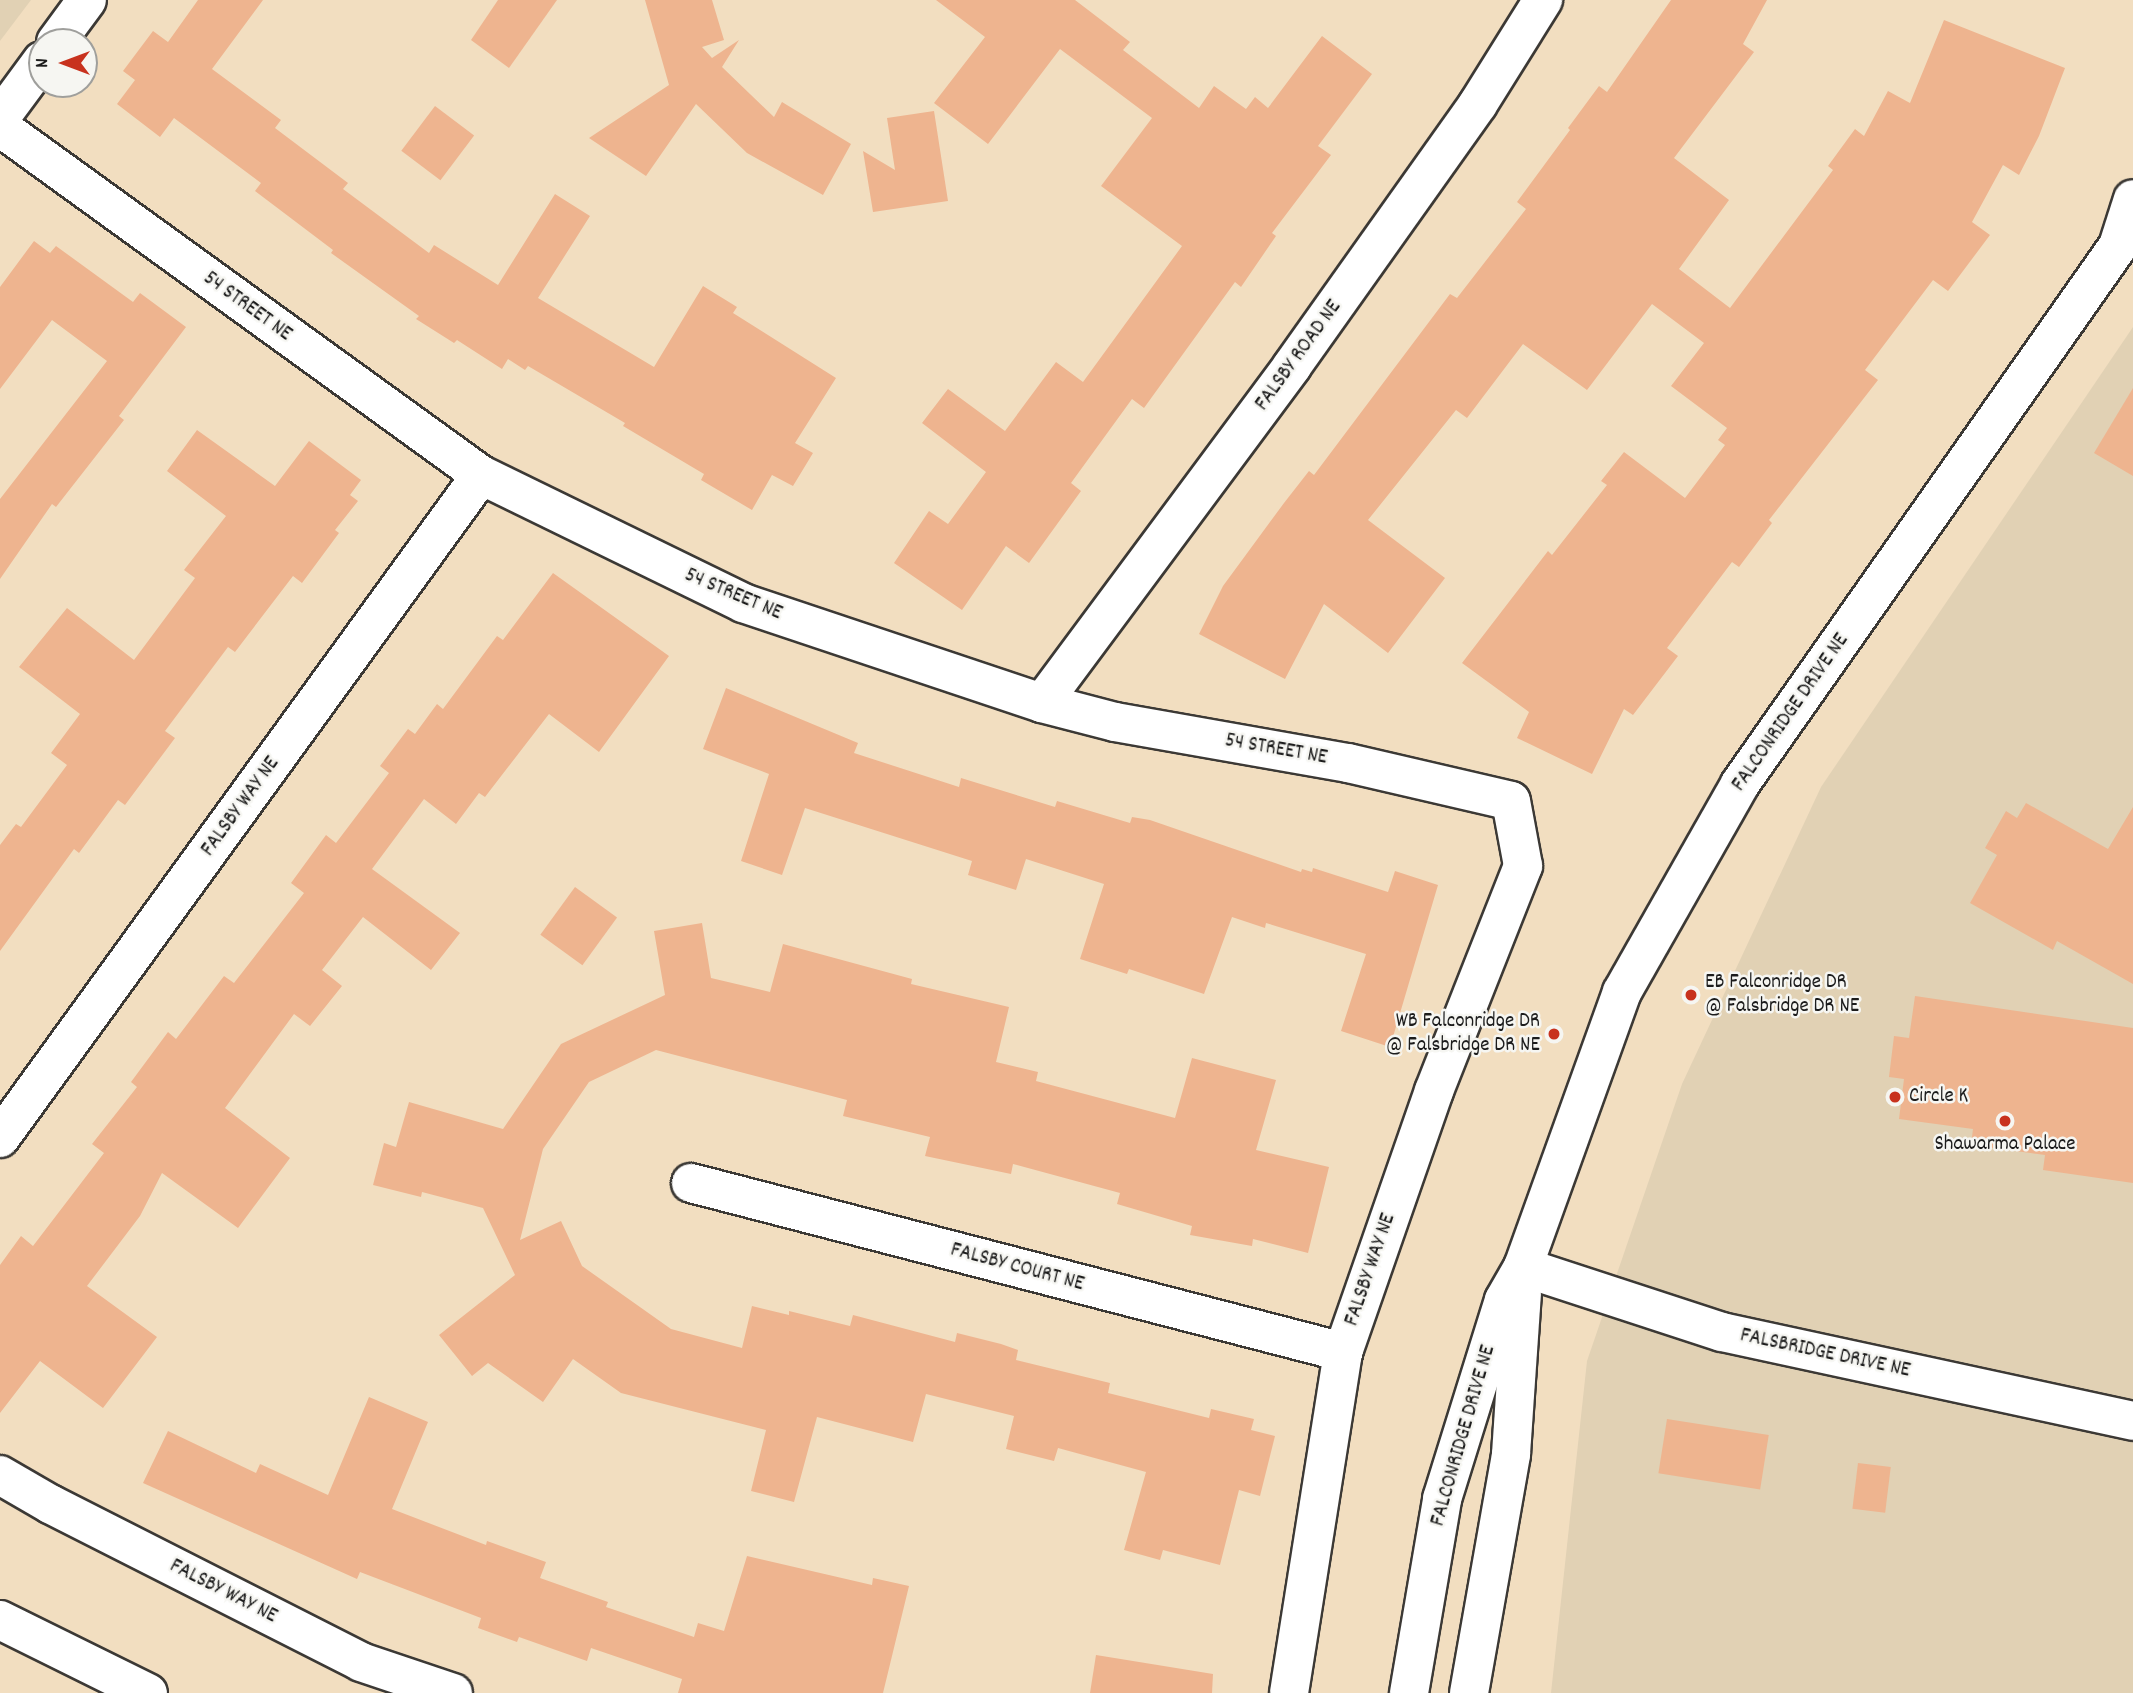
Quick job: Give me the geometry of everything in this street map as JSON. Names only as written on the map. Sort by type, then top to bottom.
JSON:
[{"type":"street","points":[[66,28],[87,0]]},
{"type":"street","name":"FALSBY ROAD NE","points":[[1042,703],[1292,366],[1478,104],[1543,0]]},
{"type":"street","points":[[0,118],[28,80]]},
{"type":"street","name":"54 STREET NE","points":[[0,127],[481,475],[743,603],[1042,703],[1115,722],[1348,762],[1510,801],[1523,866]]},
{"type":"street","name":"FALCONRIDGE DRIVE NE","points":[[1409,1693],[1442,1499],[1504,1300],[1523,1267],[1622,992],[1740,784],[2125,251],[2133,199]]},
{"type":"street","name":"FALSBY WAY NE","points":[[0,1138],[481,475]]},
{"type":"street","name":"FALSBY WAY NE","points":[[1289,1693],[1343,1352],[1434,1091],[1523,866]]},
{"type":"street","name":"FALSBY COURT NE","points":[[691,1183],[1343,1352]]},
{"type":"street","name":"FALCONRIDGE DRIVE NE","points":[[1469,1693],[1511,1454],[1523,1267]]},
{"type":"street","name":"FALSBRIDGE DRIVE NE","points":[[1523,1267],[1722,1332],[2133,1421]]},
{"type":"street","name":"FALSBY WAY NE","points":[[0,1475],[50,1504],[361,1662],[453,1693]]},
{"type":"street","points":[[0,1620],[148,1693]]},
{"type":"shaded area","points":[[0,0],[31,0],[0,41]]},
{"type":"shaded area","points":[[2133,327],[2133,1693],[1551,1693],[1587,1361],[1682,1084],[1821,787]]},
{"type":"building","points":[[198,0],[263,0],[212,69],[281,120],[275,128],[348,183],[343,189],[429,253],[434,245],[498,285],[555,194],[590,216],[538,298],[654,367],[703,286],[737,307],[733,313],[836,378],[795,443],[813,453],[793,486],[772,475],[752,510],[701,480],[704,474],[623,426],[625,423],[528,366],[525,370],[508,359],[502,369],[457,340],[454,343],[416,319],[419,316],[331,253],[333,250],[255,191],[261,183],[174,118],[160,137],[117,104],[135,80],[123,71],[153,31],[168,42]]},
{"type":"building","points":[[498,0],[557,0],[509,68],[471,40]]},
{"type":"building","points":[[645,0],[712,0],[724,40],[702,47],[712,58],[739,40],[722,67],[774,117],[782,102],[851,144],[823,195],[747,153],[696,104],[646,176],[589,138],[669,85]]},
{"type":"building","points":[[936,0],[1075,0],[1130,42],[1123,50],[1199,108],[1214,86],[1246,109],[1255,97],[1268,108],[1322,36],[1372,74],[1318,146],[1331,155],[1272,233],[1276,236],[1241,287],[1235,282],[1144,408],[1132,399],[1071,483],[1081,491],[1029,563],[1006,546],[962,610],[894,563],[929,511],[948,524],[986,472],[922,423],[948,389],[1005,431],[1056,362],[1083,382],[1182,246],[1101,186],[1152,118],[1060,49],[988,144],[934,103],[985,37]]},
{"type":"building","points":[[1671,0],[1767,0],[1743,44],[1754,52],[1674,158],[1729,200],[1679,269],[1730,308],[1833,170],[1828,166],[1855,129],[1864,136],[1888,91],[1910,103],[1944,20],[2065,68],[2039,136],[2019,175],[2003,165],[1972,222],[1990,235],[1948,291],[1933,280],[1865,370],[1878,380],[1769,520],[1772,523],[1739,567],[1732,562],[1667,648],[1678,656],[1633,715],[1624,709],[1592,774],[1517,738],[1529,712],[1462,663],[1548,551],[1552,555],[1607,485],[1601,481],[1624,452],[1685,498],[1725,445],[1718,440],[1727,428],[1671,386],[1704,343],[1652,304],[1587,390],[1523,344],[1467,418],[1456,410],[1368,520],[1445,578],[1388,653],[1324,604],[1285,679],[1199,634],[1223,586],[1284,503],[1309,471],[1314,475],[1450,294],[1457,298],[1526,209],[1517,202],[1570,130],[1568,128],[1599,86],[1607,92]]},
{"type":"building","points":[[435,106],[474,135],[440,180],[401,151]]},
{"type":"building","points":[[934,111],[948,201],[873,212],[863,151],[895,170],[887,118]]},
{"type":"building","points":[[34,241],[50,253],[56,246],[133,302],[140,293],[186,327],[119,416],[124,420],[56,507],[52,504],[0,579],[0,499],[107,361],[52,320],[0,389],[0,287]]},
{"type":"building","points":[[2133,388],[2133,476],[2094,453]]},
{"type":"building","points":[[197,430],[275,486],[309,441],[361,480],[350,495],[358,501],[335,530],[339,533],[302,583],[293,576],[235,652],[228,647],[165,731],[175,738],[125,805],[118,800],[79,853],[74,849],[0,951],[0,845],[16,824],[21,827],[67,765],[51,753],[80,714],[19,667],[67,608],[134,660],[195,578],[184,570],[226,516],[167,471]]},
{"type":"building","points":[[553,573],[669,656],[599,752],[549,714],[485,797],[479,793],[456,824],[424,799],[372,869],[460,933],[431,970],[363,917],[322,970],[342,986],[310,1026],[294,1014],[225,1108],[290,1158],[238,1228],[162,1173],[140,1216],[87,1286],[157,1337],[103,1408],[40,1361],[0,1413],[0,1265],[21,1236],[33,1246],[104,1153],[92,1144],[137,1087],[131,1082],[168,1032],[176,1039],[224,976],[234,983],[304,893],[291,883],[326,835],[336,843],[389,773],[380,766],[408,729],[415,734],[437,704],[443,709],[497,636],[503,640]]},
{"type":"building","points":[[726,688],[858,743],[854,753],[959,787],[961,778],[1055,807],[1057,801],[1130,823],[1132,817],[1150,820],[1301,872],[1302,869],[1312,872],[1313,868],[1388,892],[1395,871],[1438,885],[1390,1047],[1341,1031],[1366,954],[1266,923],[1265,928],[1232,917],[1204,994],[1129,969],[1127,974],[1080,959],[1104,884],[1026,859],[1016,890],[968,875],[972,861],[805,808],[782,875],[741,861],[769,774],[703,749]]},
{"type":"building","points":[[2026,803],[2108,849],[2133,807],[2133,984],[2057,941],[2053,950],[1970,903],[1997,855],[1985,848],[2006,811],[2017,818]]},
{"type":"building","points":[[575,887],[617,918],[582,965],[540,935]]},
{"type":"building","points":[[702,923],[711,978],[770,992],[783,944],[912,979],[911,984],[1009,1007],[996,1062],[1038,1072],[1036,1081],[1175,1118],[1192,1058],[1276,1080],[1256,1150],[1329,1167],[1308,1253],[1253,1239],[1252,1246],[1190,1235],[1192,1226],[1117,1204],[1120,1193],[1013,1164],[1011,1174],[925,1156],[930,1137],[843,1116],[847,1100],[656,1050],[589,1082],[543,1149],[520,1240],[561,1221],[582,1266],[671,1329],[742,1348],[752,1306],[789,1315],[789,1311],[850,1326],[853,1315],[955,1342],[957,1333],[1001,1344],[1018,1350],[1016,1360],[1110,1383],[1108,1393],[1209,1418],[1211,1409],[1254,1419],[1251,1430],[1275,1436],[1260,1496],[1239,1490],[1220,1565],[1163,1550],[1160,1560],[1124,1550],[1146,1472],[1058,1448],[1054,1461],[1006,1449],[1014,1416],[926,1394],[913,1442],[817,1417],[794,1502],[751,1491],[766,1430],[621,1393],[573,1359],[543,1402],[488,1363],[472,1376],[439,1335],[515,1275],[483,1208],[422,1192],[421,1197],[373,1185],[384,1143],[396,1147],[409,1102],[503,1129],[561,1044],[665,995],[654,931]]},
{"type":"building","points":[[1915,996],[2133,1028],[2133,1183],[2043,1170],[2045,1155],[1971,1145],[1973,1129],[1899,1119],[1904,1079],[1889,1077],[1894,1036],[1909,1038]]},
{"type":"building","points":[[369,1397],[428,1422],[392,1509],[486,1545],[487,1541],[546,1562],[540,1578],[608,1602],[606,1607],[694,1637],[698,1623],[724,1631],[747,1556],[872,1585],[873,1578],[909,1586],[883,1693],[678,1693],[682,1679],[591,1648],[587,1661],[519,1637],[517,1642],[478,1628],[481,1618],[360,1572],[357,1579],[143,1483],[168,1431],[256,1473],[260,1464],[328,1495]]},
{"type":"building","points":[[1667,1419],[1769,1435],[1760,1489],[1658,1473]]},
{"type":"building","points":[[1858,1463],[1891,1467],[1885,1513],[1852,1509]]},
{"type":"building","points":[[1096,1655],[1213,1674],[1212,1693],[1090,1693]]},
{"type":"place","name":"EB Falconridge DR @ Falsbridge DR NE","points":[[1691,995]]},
{"type":"place","name":"WB Falconridge DR @ Falsbridge DR NE","points":[[1554,1034]]},
{"type":"place","name":"Circle K","points":[[1895,1097]]},
{"type":"place","name":"Shawarma Palace","points":[[2005,1121]]}]
